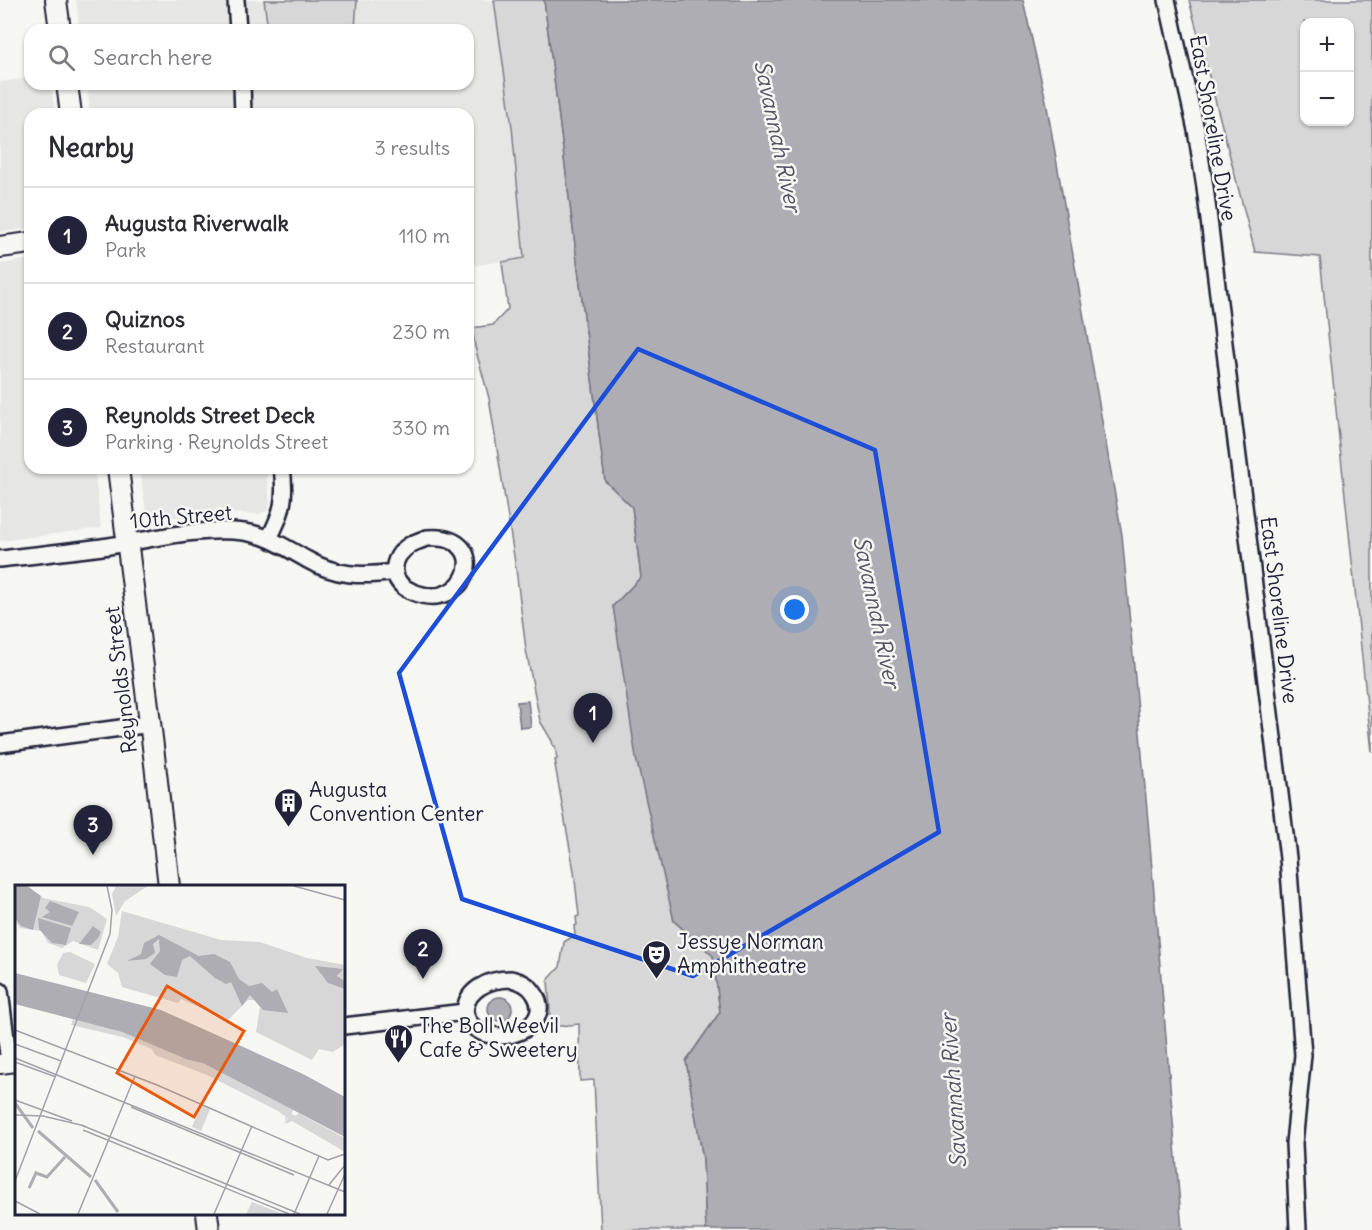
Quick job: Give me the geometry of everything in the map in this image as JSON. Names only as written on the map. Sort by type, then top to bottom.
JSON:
[{"type":"main road","points":[[56,0],[59,24]]},
{"type":"main road","points":[[68,90],[70,108]]},
{"type":"main road","points":[[0,247],[24,244]]},
{"type":"main road","name":"Reynolds Street","points":[[119,474],[151,723],[169,885]]},
{"type":"main road","points":[[207,1215],[209,1230]]},
{"type":"street","points":[[236,0],[238,24]]},
{"type":"street","name":"East Shoreline Drive","points":[[1167,0],[1196,130],[1205,187],[1288,858],[1303,1055],[1294,1143],[1298,1230]]},
{"type":"street","points":[[242,90],[243,108]]},
{"type":"street","points":[[269,538],[279,519],[284,499],[282,474]]},
{"type":"street","name":"10th Street","points":[[0,559],[217,530],[246,532],[269,538],[307,560],[331,570],[358,575],[394,572]]},
{"type":"street","points":[[427,538],[440,538],[453,542],[462,550],[468,562],[466,574],[458,585],[447,592],[435,595],[422,595],[404,588],[394,572],[394,565],[400,554],[409,545],[427,538]]},
{"type":"street","points":[[0,744],[151,723]]},
{"type":"street","points":[[511,979],[524,983],[533,991],[539,1003],[537,1016],[528,1027],[518,1034],[505,1036],[493,1036],[475,1029],[467,1019],[465,1012],[467,1000],[475,990],[486,983],[498,980],[511,979]]},
{"type":"street","points":[[0,991],[9,1063]]},
{"type":"street","points":[[345,1026],[465,1012]]},
{"type":"highlighted area","points":[[638,349],[875,450],[939,832],[693,976],[462,899],[399,673]]},
{"type":"shaded area","points":[[76,0],[494,0],[512,127],[524,258],[474,265],[474,108],[89,108],[88,90],[474,90],[474,24],[79,24]]},
{"type":"shaded area","points":[[264,0],[357,0],[355,24],[267,24]]},
{"type":"shaded area","points":[[494,0],[544,0],[605,481],[632,507],[641,577],[613,606],[674,921],[713,955],[720,1012],[686,1061],[703,1159],[706,1230],[601,1230],[594,1080],[580,1081],[579,1024],[551,1027],[548,980],[560,967],[564,942],[575,935],[574,926],[577,925],[576,917],[579,916],[574,871],[555,765],[557,759],[555,746],[540,721],[526,650],[516,569],[489,398],[474,341],[474,328],[493,325],[508,309],[502,262],[524,258],[512,127]]},
{"type":"shaded area","points":[[1189,0],[1372,0],[1372,752],[1320,257],[1255,252]]},
{"type":"shaded area","points":[[24,79],[24,90],[52,90],[54,108],[24,108],[24,229],[0,232],[0,82]]},
{"type":"shaded area","points":[[24,260],[24,474],[95,474],[101,528],[0,541],[0,264]]},
{"type":"shaded area","points":[[141,474],[267,474],[270,504],[267,511],[259,514],[209,513],[154,520],[146,512]]},
{"type":"water","name":"Savannah River","points":[[544,0],[1023,0],[1046,101],[1122,535],[1182,1230],[706,1230],[703,1159],[686,1061],[720,1012],[713,956],[674,921],[636,758],[613,606],[641,577],[632,507],[605,481]]},
{"type":"water","points":[[528,701],[531,727],[520,728],[517,702]]},
{"type":"water","points":[[500,997],[509,1000],[512,1009],[509,1018],[500,1021],[491,1018],[488,1009],[491,1000]]},
{"type":"place","name":"Augusta Riverwalk","points":[[593,743]]},
{"type":"place","name":"Augusta Convention Center","points":[[288,828]]},
{"type":"place","name":"Reynolds Street Deck","points":[[93,855]]},
{"type":"place","name":"Quiznos","points":[[423,979]]},
{"type":"place","name":"Jessye Norman Amphitheatre","points":[[656,980]]},
{"type":"place","name":"The Boll Weevil Cafe & Sweetery","points":[[398,1064]]}]
